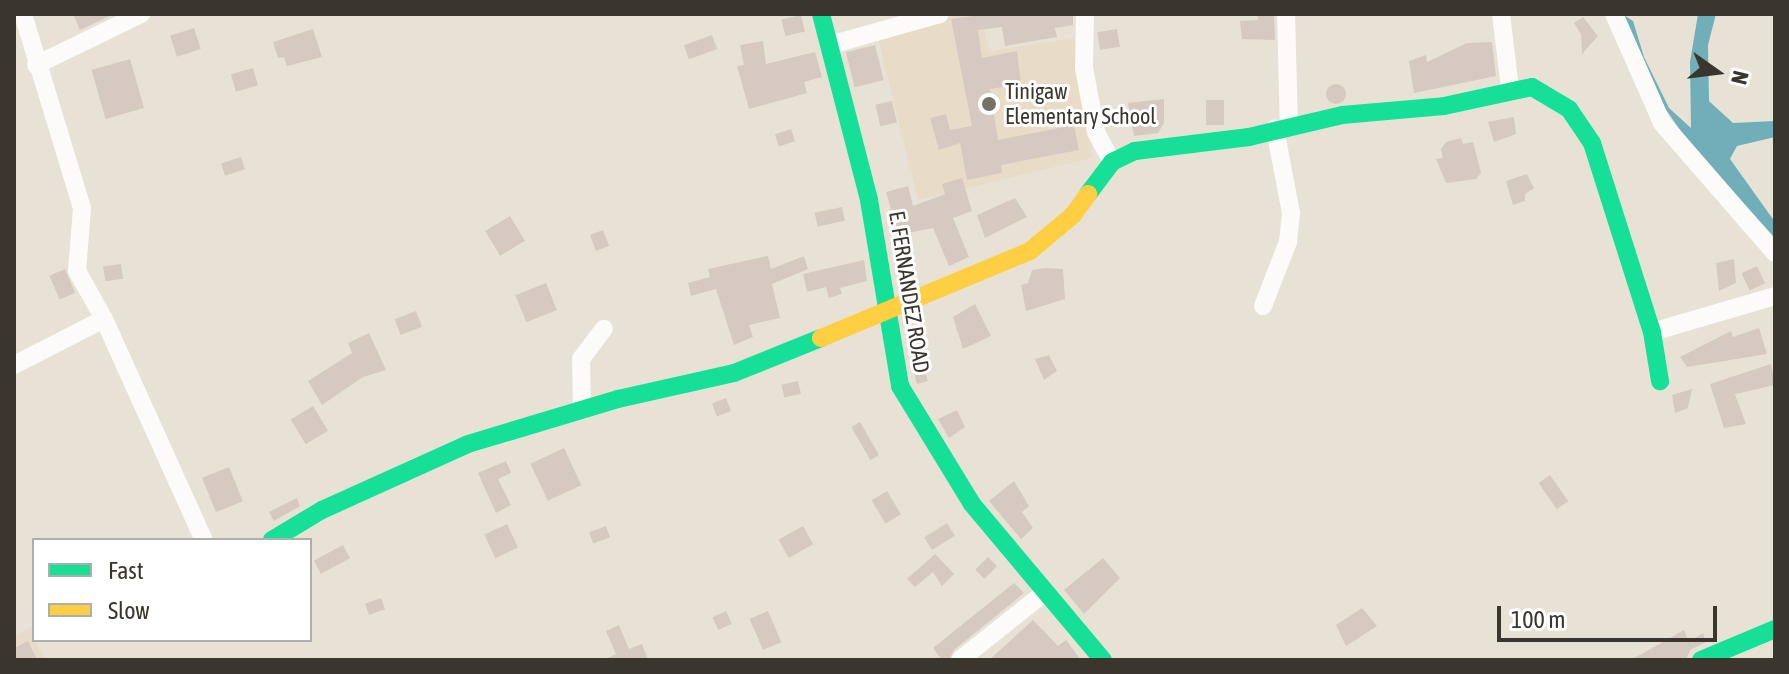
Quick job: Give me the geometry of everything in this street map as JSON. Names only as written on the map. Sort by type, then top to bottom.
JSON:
[{"type":"street","points":[[23,14],[36,65],[82,208],[77,271],[104,319],[203,538]]},
{"type":"street","points":[[36,65],[141,14]]},
{"type":"street","name":"E. FERNANDEZ ROAD","points":[[821,14],[891,312],[900,386],[913,412],[972,504],[1097,658]]},
{"type":"street","points":[[830,45],[940,14]]},
{"type":"street","points":[[1085,14],[1086,80],[1096,132],[1112,162]]},
{"type":"street","points":[[1263,306],[1288,242],[1291,213],[1282,127],[1286,14]]},
{"type":"street","points":[[1501,14],[1510,88]]},
{"type":"street","points":[[1614,14],[1662,123],[1775,253]]},
{"type":"street","points":[[275,538],[322,510],[430,460],[582,410],[734,373],[891,312],[1030,251],[1073,215],[1112,162],[1135,151],[1249,137],[1282,127],[1444,106],[1510,88],[1532,87],[1553,97],[1569,109],[1592,143],[1652,332],[1660,381]]},
{"type":"street","points":[[1652,332],[1775,296]]},
{"type":"street","points":[[14,365],[104,319]]},
{"type":"street","points":[[582,410],[581,359],[604,329]]},
{"type":"street","points":[[961,659],[1044,593]]},
{"type":"street","points":[[1701,660],[1775,629]]},
{"type":"shaded area","name":"Tinigaw Elementary School","points":[[962,14],[981,14],[989,51],[1074,38],[1092,158],[918,200],[878,38]]},
{"type":"shaded area","points":[[32,626],[32,642],[35,642],[47,660],[14,660],[14,637]]},
{"type":"water","points":[[1622,14],[1633,21],[1644,57],[1669,108],[1691,128],[1690,62],[1698,14],[1716,14],[1708,45],[1709,101],[1733,123],[1775,121],[1775,137],[1737,146],[1730,159],[1775,222],[1775,238],[1689,143],[1649,85]]},
{"type":"building","points":[[73,14],[114,14],[80,30]]},
{"type":"building","points":[[988,14],[1073,14],[1073,25],[1055,28],[1057,37],[1005,46],[1002,27],[978,30],[982,58],[1017,51],[1021,84],[990,89],[998,140],[1074,125],[1079,150],[1001,165],[1002,173],[967,180],[960,143],[939,150],[930,118],[946,114],[950,130],[972,126],[951,19]]},
{"type":"building","points":[[801,15],[805,32],[785,36],[782,19]]},
{"type":"building","points":[[1258,15],[1274,15],[1275,40],[1242,39],[1240,21],[1258,20]]},
{"type":"building","points":[[1583,17],[1598,36],[1582,54],[1581,34],[1574,23]]},
{"type":"building","points":[[194,28],[201,49],[177,57],[170,36]]},
{"type":"building","points":[[313,29],[322,57],[287,66],[284,57],[278,58],[273,42]]},
{"type":"building","points":[[1117,29],[1120,47],[1100,50],[1097,32]]},
{"type":"building","points":[[712,35],[717,49],[689,59],[684,45]]},
{"type":"building","points":[[763,41],[766,64],[815,52],[822,77],[804,82],[807,93],[749,109],[737,66],[744,65],[740,45]]},
{"type":"building","points":[[1492,42],[1496,76],[1414,93],[1409,61],[1426,55],[1427,62],[1467,43]]},
{"type":"building","points":[[875,45],[884,80],[855,87],[846,52]]},
{"type":"building","points":[[130,59],[144,108],[106,119],[92,70]]},
{"type":"building","points":[[253,68],[258,85],[236,92],[231,74]]},
{"type":"building","points":[[1336,84],[1343,87],[1346,94],[1343,101],[1336,104],[1329,101],[1326,94],[1329,87]]},
{"type":"building","points":[[1164,99],[1164,123],[1158,133],[1134,136],[1128,103]]},
{"type":"building","points":[[1206,100],[1224,100],[1224,125],[1206,125]]},
{"type":"building","points":[[892,101],[897,122],[880,126],[875,105]]},
{"type":"building","points":[[1514,117],[1516,134],[1494,142],[1488,122]]},
{"type":"building","points":[[791,129],[795,141],[779,147],[775,134]]},
{"type":"building","points":[[1461,138],[1463,144],[1473,142],[1481,173],[1476,179],[1446,183],[1436,159],[1443,158],[1441,149],[1446,142]]},
{"type":"building","points":[[241,157],[245,169],[225,176],[221,163]]},
{"type":"building","points":[[1527,174],[1534,188],[1525,194],[1525,201],[1513,205],[1506,181]]},
{"type":"building","points":[[962,178],[972,211],[953,218],[969,257],[949,266],[933,228],[898,235],[886,192],[908,186],[913,206],[945,194],[942,184]]},
{"type":"building","points":[[1015,198],[1027,217],[985,238],[977,215]]},
{"type":"building","points":[[842,207],[845,221],[818,227],[815,213]]},
{"type":"building","points":[[510,216],[525,241],[500,256],[485,231]]},
{"type":"building","points":[[603,230],[609,246],[596,251],[590,235]]},
{"type":"building","points":[[768,256],[771,269],[804,256],[808,269],[772,284],[780,318],[749,325],[753,337],[734,345],[716,289],[691,296],[688,283],[710,277],[708,269]]},
{"type":"building","points":[[1734,259],[1736,283],[1719,291],[1716,263]]},
{"type":"building","points":[[864,260],[867,281],[840,288],[842,294],[829,298],[826,287],[807,292],[803,274]]},
{"type":"building","points":[[121,264],[123,279],[105,281],[103,267]]},
{"type":"building","points":[[1757,266],[1765,283],[1750,290],[1742,273]]},
{"type":"building","points":[[65,269],[75,293],[60,300],[49,276]]},
{"type":"building","points":[[1063,269],[1065,299],[1026,311],[1021,285],[1028,283],[1032,270]]},
{"type":"building","points":[[546,283],[557,310],[526,322],[515,295]]},
{"type":"building","points":[[975,304],[991,336],[963,349],[953,317]]},
{"type":"building","points":[[416,311],[422,327],[401,335],[395,319]]},
{"type":"building","points":[[1759,328],[1767,354],[1687,367],[1680,357],[1731,331],[1733,337]]},
{"type":"building","points":[[369,333],[386,370],[363,377],[322,405],[308,381],[352,353],[348,343]]},
{"type":"building","points":[[1049,355],[1057,371],[1044,380],[1035,359]]},
{"type":"building","points":[[920,357],[928,381],[917,384],[911,360]]},
{"type":"building","points":[[1771,364],[1775,385],[1735,394],[1746,424],[1724,428],[1710,384]]},
{"type":"building","points":[[798,381],[801,394],[784,397],[781,385]]},
{"type":"building","points":[[1692,389],[1688,408],[1675,413],[1672,395]]},
{"type":"building","points":[[726,398],[731,411],[717,416],[712,403]]},
{"type":"building","points":[[313,406],[328,431],[306,444],[291,419]]},
{"type":"building","points":[[957,410],[965,427],[949,438],[938,419]]},
{"type":"building","points":[[860,422],[879,455],[870,460],[851,427]]},
{"type":"building","points":[[564,448],[581,485],[548,501],[530,464]]},
{"type":"building","points":[[506,461],[511,473],[498,479],[511,505],[496,513],[478,473]]},
{"type":"building","points":[[229,467],[243,501],[216,512],[202,478]]},
{"type":"building","points":[[1550,475],[1568,501],[1557,509],[1539,483]]},
{"type":"building","points":[[1014,481],[1029,506],[1022,512],[1033,528],[1021,539],[989,501]]},
{"type":"building","points":[[887,491],[901,514],[885,523],[872,500]]},
{"type":"building","points":[[297,498],[300,506],[274,521],[269,512]]},
{"type":"building","points":[[947,523],[955,536],[932,550],[924,537]]},
{"type":"building","points":[[507,524],[518,548],[495,558],[484,535]]},
{"type":"building","points":[[606,526],[610,537],[593,543],[589,532]]},
{"type":"building","points":[[803,526],[813,544],[789,558],[779,540]]},
{"type":"building","points":[[343,545],[350,558],[321,574],[314,560]]},
{"type":"building","points":[[935,554],[954,574],[942,586],[933,572],[915,587],[907,579]]},
{"type":"building","points":[[988,557],[997,566],[984,579],[975,570]]},
{"type":"building","points":[[1103,558],[1120,578],[1084,614],[1064,590]]},
{"type":"building","points":[[1014,583],[1024,593],[954,650],[949,660],[942,660],[933,648]]},
{"type":"building","points":[[381,598],[385,609],[369,615],[365,604]]},
{"type":"building","points":[[1362,608],[1377,626],[1346,646],[1336,625]]},
{"type":"building","points":[[726,611],[732,624],[718,630],[712,617]]},
{"type":"building","points":[[768,611],[781,642],[763,650],[750,619]]},
{"type":"building","points":[[1033,620],[1058,646],[1066,640],[1081,660],[989,660]]},
{"type":"building","points":[[619,625],[629,649],[642,644],[648,660],[603,660],[616,654],[606,631]]},
{"type":"building","points":[[1684,630],[1689,642],[1703,633],[1706,642],[1690,650],[1686,660],[1631,660]]},
{"type":"building","points":[[28,641],[37,660],[14,660],[14,648]]},
{"type":"traffic: fast","points":[[821,14],[869,200],[900,386],[972,504],[1103,660]]},
{"type":"traffic: fast","points":[[1088,194],[1112,162],[1135,151],[1249,137],[1342,115],[1444,106],[1532,87],[1569,109],[1592,143],[1652,332],[1660,381]]},
{"type":"traffic: fast","points":[[275,538],[322,510],[468,444],[618,399],[734,373],[821,338]]},
{"type":"traffic: fast","points":[[1701,660],[1775,629]]},
{"type":"traffic: slow","points":[[821,338],[1030,251],[1073,215],[1088,194]]},
{"type":"place","name":"Tinigaw Elementary School","points":[[989,104]]}]
